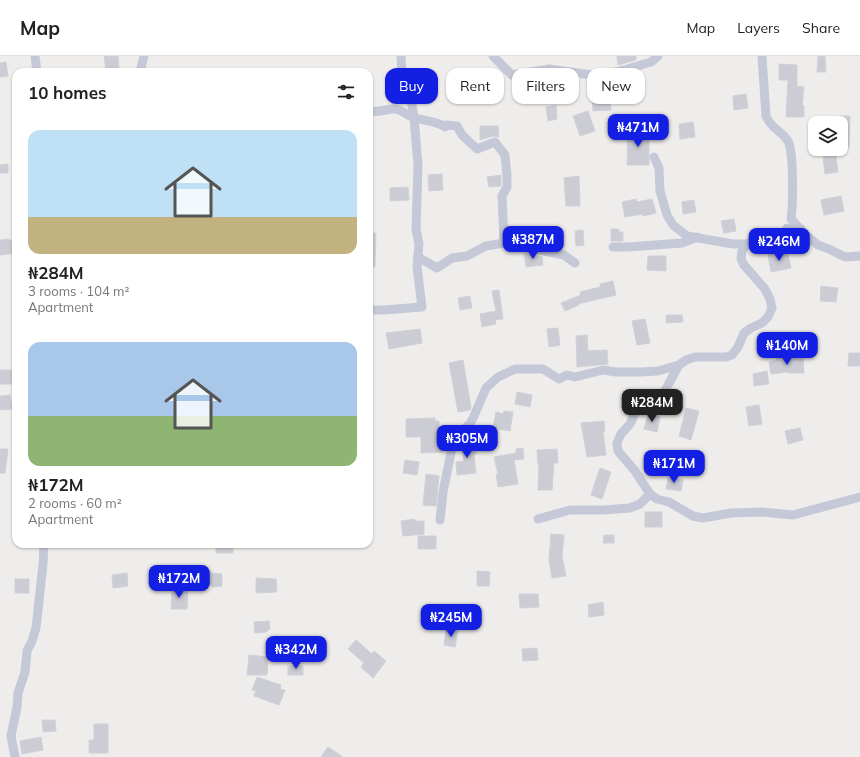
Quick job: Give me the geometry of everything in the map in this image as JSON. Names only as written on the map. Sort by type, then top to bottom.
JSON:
[{"type":"street","points":[[35,56],[36,68]]},
{"type":"street","points":[[141,68],[144,56]]},
{"type":"street","points":[[373,310],[422,307],[417,273],[419,244],[416,229],[418,165],[414,118],[411,99],[402,74],[401,56]]},
{"type":"street","points":[[493,56],[512,75],[549,69],[599,76],[651,62],[658,56]]},
{"type":"street","points":[[762,56],[766,116],[770,124],[783,134],[789,144],[793,203],[791,219],[818,245],[828,248],[845,257],[860,256]]},
{"type":"street","points":[[373,111],[394,109],[414,118],[441,124],[445,127],[446,125],[457,126],[462,135],[467,138],[477,149],[495,142],[505,155],[507,176],[507,187],[502,196],[504,243]]},
{"type":"street","points":[[654,157],[659,168],[660,191],[667,215],[672,225],[688,236],[732,244],[747,244],[757,239],[777,236],[784,233],[787,228],[801,229]]},
{"type":"street","points":[[613,247],[682,243],[697,237]]},
{"type":"street","points":[[418,257],[437,268],[452,258],[467,256],[486,246],[504,243],[564,255],[575,263]]},
{"type":"street","points":[[440,520],[443,492],[454,438],[470,424],[486,388],[498,377],[515,369],[543,369],[559,378],[567,375],[575,377],[603,370],[616,372],[658,371],[679,365],[686,360],[695,357],[726,357],[732,355],[738,347],[744,333],[751,328],[762,324],[768,318],[772,308],[766,288],[744,264],[742,259],[742,251],[747,244]]},
{"type":"street","points":[[679,365],[663,394],[641,406],[636,411],[617,443],[620,455],[635,471],[650,494],[658,499],[669,502],[693,516],[703,518],[731,513],[762,512],[793,515],[860,497]]},
{"type":"street","points":[[658,371],[670,379]]},
{"type":"street","points":[[538,519],[570,510],[630,508],[640,504],[650,494]]},
{"type":"street","points":[[15,757],[11,736],[17,707],[18,693],[25,672],[27,651],[36,628],[44,548]]},
{"type":"building","points":[[104,56],[118,56],[119,68],[106,68]]},
{"type":"building","points":[[617,56],[636,56],[636,60],[618,65]]},
{"type":"building","points":[[818,56],[825,56],[826,72],[817,72]]},
{"type":"building","points":[[6,62],[8,76],[0,77],[0,63]]},
{"type":"building","points":[[779,64],[797,65],[797,86],[804,87],[802,106],[804,106],[804,117],[786,117],[788,80],[779,80]]},
{"type":"building","points":[[746,94],[748,108],[734,110],[733,96]]},
{"type":"building","points":[[592,104],[611,104],[611,110],[593,111]]},
{"type":"building","points":[[556,105],[557,119],[548,121],[546,107]]},
{"type":"building","points":[[588,111],[595,131],[580,136],[573,116]]},
{"type":"building","points":[[848,116],[850,116],[849,147]]},
{"type":"building","points":[[693,122],[695,137],[680,139],[679,124]]},
{"type":"building","points":[[480,126],[498,126],[499,137],[493,136],[480,140]]},
{"type":"building","points":[[628,131],[649,131],[649,165],[627,165]]},
{"type":"building","points":[[836,156],[838,172],[825,174],[823,157]]},
{"type":"building","points":[[8,164],[8,173],[0,173],[0,165]]},
{"type":"building","points":[[442,174],[443,190],[429,191],[428,175]]},
{"type":"building","points":[[501,175],[501,186],[489,187],[487,177]]},
{"type":"building","points":[[579,176],[580,206],[566,206],[564,178]]},
{"type":"building","points":[[408,187],[409,200],[390,201],[390,188]]},
{"type":"building","points":[[841,196],[844,211],[824,215],[821,200]]},
{"type":"building","points":[[636,199],[637,202],[652,199],[656,213],[643,216],[643,214],[625,217],[622,202]]},
{"type":"building","points":[[694,200],[696,212],[683,214],[682,202]]},
{"type":"building","points":[[734,219],[736,231],[724,233],[721,221]]},
{"type":"building","points":[[611,229],[619,229],[619,232],[623,232],[623,241],[611,241]]},
{"type":"building","points":[[583,230],[584,245],[576,246],[575,231]]},
{"type":"building","points":[[540,231],[542,243],[540,244],[522,240],[521,234]]},
{"type":"building","points":[[373,233],[376,233],[375,267],[373,267]]},
{"type":"building","points":[[0,240],[12,240],[12,254],[0,255]]},
{"type":"building","points":[[787,251],[791,268],[771,272],[768,255]]},
{"type":"building","points":[[524,253],[542,257],[543,265],[526,267]]},
{"type":"building","points":[[648,256],[666,256],[666,271],[647,270]]},
{"type":"building","points":[[613,281],[616,295],[578,304],[579,305],[565,311],[561,303],[581,295],[580,292],[600,287],[600,284]]},
{"type":"building","points":[[821,286],[838,288],[836,302],[820,301]]},
{"type":"building","points":[[499,290],[503,319],[495,320],[496,324],[482,327],[480,314],[496,311],[492,291]]},
{"type":"building","points":[[470,296],[472,308],[460,310],[458,298]]},
{"type":"building","points":[[666,315],[682,315],[683,322],[666,323]]},
{"type":"building","points":[[645,319],[650,343],[637,345],[632,321]]},
{"type":"building","points":[[558,328],[560,345],[549,347],[547,329]]},
{"type":"building","points":[[420,329],[422,343],[389,349],[386,333]]},
{"type":"building","points":[[587,335],[588,351],[607,350],[608,364],[577,367],[576,336]]},
{"type":"building","points":[[849,353],[860,353],[860,366],[848,366]]},
{"type":"building","points":[[784,356],[784,359],[803,358],[804,373],[788,372],[771,374],[769,362]]},
{"type":"building","points":[[463,360],[471,407],[470,410],[458,412],[449,363]]},
{"type":"building","points":[[0,370],[12,370],[12,384],[0,384]]},
{"type":"building","points":[[767,371],[769,384],[754,386],[753,374]]},
{"type":"building","points":[[517,392],[532,395],[530,407],[515,404]]},
{"type":"building","points":[[10,395],[12,409],[0,410],[0,396]]},
{"type":"building","points":[[759,405],[762,424],[749,426],[746,407]]},
{"type":"building","points":[[686,408],[699,411],[691,440],[679,436]]},
{"type":"building","points":[[504,411],[513,412],[510,431],[493,428],[496,412],[503,414]]},
{"type":"building","points":[[648,414],[660,417],[657,432],[644,429]]},
{"type":"building","points":[[435,418],[435,421],[439,421],[440,439],[442,439],[442,452],[421,453],[421,437],[406,437],[406,419]]},
{"type":"building","points":[[604,421],[605,431],[603,431],[606,455],[587,457],[581,423]]},
{"type":"building","points":[[800,428],[803,440],[788,444],[785,431]]},
{"type":"building","points":[[474,441],[476,473],[457,475],[456,462],[464,461],[461,443]]},
{"type":"building","points":[[523,448],[524,459],[514,460],[518,484],[498,487],[496,474],[498,474],[494,457],[516,453],[516,449]]},
{"type":"building","points":[[0,449],[8,449],[5,473],[0,473]]},
{"type":"building","points":[[557,449],[558,463],[554,463],[552,490],[538,490],[539,464],[537,450]]},
{"type":"building","points":[[405,460],[419,462],[417,475],[403,473]]},
{"type":"building","points":[[600,468],[611,472],[602,499],[591,495]]},
{"type":"building","points":[[426,474],[439,476],[436,506],[423,505]]},
{"type":"building","points":[[668,478],[683,480],[681,491],[666,489]]},
{"type":"building","points":[[645,512],[662,512],[662,527],[645,527]]},
{"type":"building","points":[[414,519],[415,521],[424,521],[424,534],[403,536],[401,521]]},
{"type":"building","points":[[551,534],[564,535],[562,556],[566,576],[552,578],[549,560]]},
{"type":"building","points":[[604,535],[614,535],[614,543],[603,543]]},
{"type":"building","points":[[418,536],[436,536],[436,549],[418,549]]},
{"type":"building","points":[[216,548],[233,548],[233,553],[216,553]]},
{"type":"building","points":[[477,571],[490,572],[489,586],[477,586]]},
{"type":"building","points":[[193,572],[211,572],[222,574],[222,586],[212,587],[212,585],[193,585]]},
{"type":"building","points":[[127,573],[128,586],[113,588],[112,575]]},
{"type":"building","points":[[256,578],[276,579],[277,592],[256,593]]},
{"type":"building","points":[[15,579],[29,579],[29,593],[15,593]]},
{"type":"building","points":[[172,588],[188,589],[187,609],[171,609]]},
{"type":"building","points":[[519,594],[538,594],[539,607],[520,608]]},
{"type":"building","points":[[603,602],[604,615],[589,617],[588,605]]},
{"type":"building","points":[[269,621],[270,629],[267,630],[267,632],[255,633],[254,622]]},
{"type":"building","points":[[446,629],[458,631],[455,647],[444,645]]},
{"type":"building","points":[[356,640],[372,654],[374,651],[386,661],[373,678],[361,667],[364,663],[348,649]]},
{"type":"building","points":[[537,648],[538,660],[523,661],[522,649]]},
{"type":"building","points":[[249,655],[268,657],[267,675],[247,675]]},
{"type":"building","points":[[288,666],[303,666],[303,675],[288,675]]},
{"type":"building","points":[[257,677],[281,685],[280,689],[285,690],[279,705],[254,696],[256,691],[252,690]]},
{"type":"building","points":[[42,720],[55,720],[56,731],[43,732]]},
{"type":"building","points":[[94,724],[108,724],[108,753],[89,753],[89,740],[94,740]]},
{"type":"building","points":[[41,737],[43,750],[22,754],[20,741]]},
{"type":"building","points":[[328,747],[343,757],[321,757]]}]
